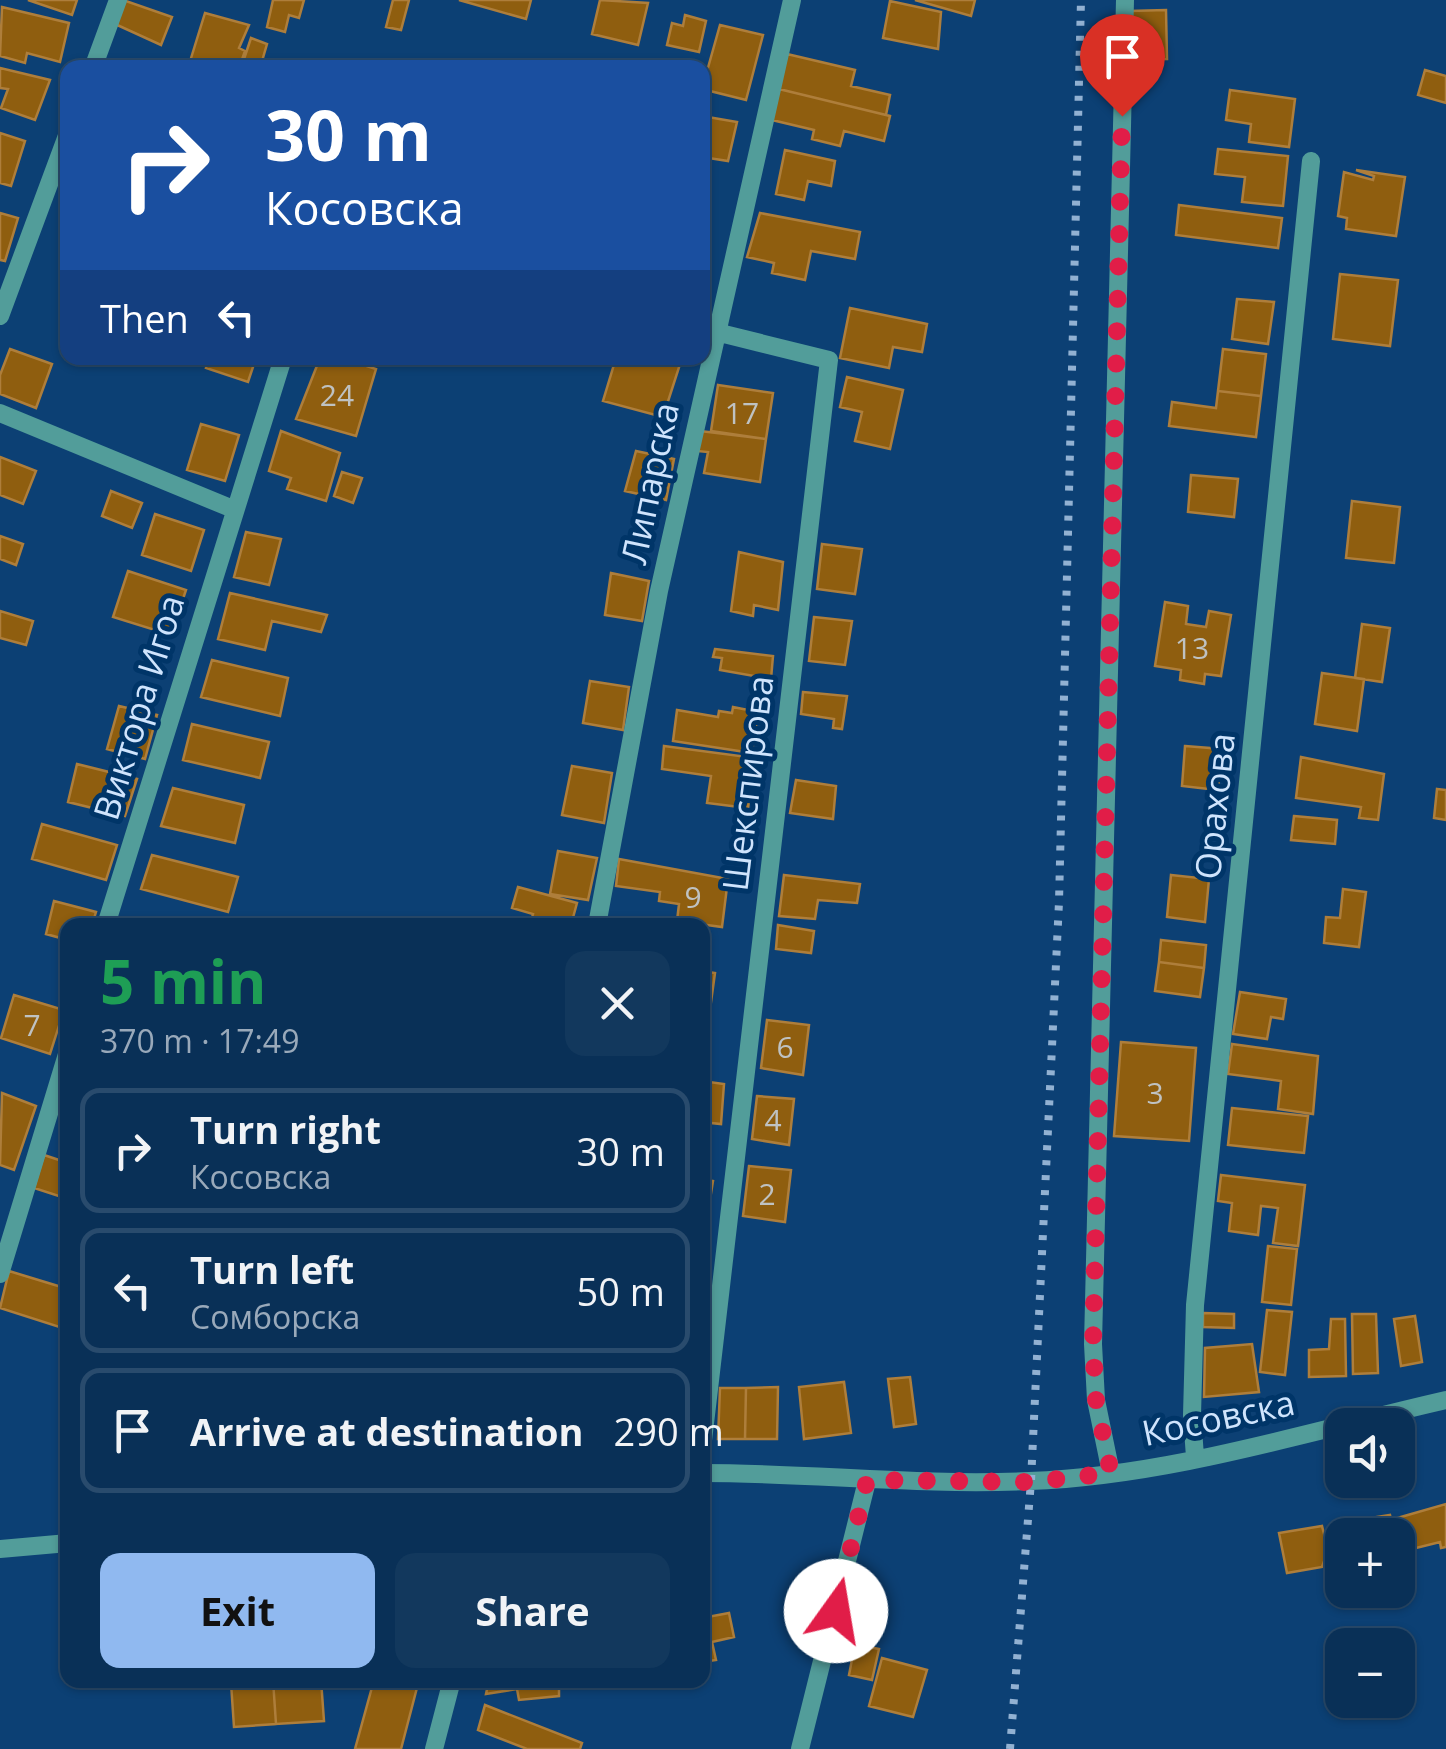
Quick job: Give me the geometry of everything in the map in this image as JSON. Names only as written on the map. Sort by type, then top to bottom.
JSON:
[{"type":"street","points":[[95,60],[118,0]]},
{"type":"street","name":"Липарска","points":[[710,359],[792,0]]},
{"type":"street","points":[[1111,1473],[1096,1400],[1093,1344],[1125,0]]},
{"type":"street","points":[[0,316],[60,153]]},
{"type":"street","name":"Орахова","points":[[1195,1457],[1195,1305],[1311,162]]},
{"type":"street","name":"Шекспирова","points":[[710,1380],[829,360],[716,332]]},
{"type":"street","name":"Виктора Игоа","points":[[108,918],[281,365]]},
{"type":"street","name":"Липарска","points":[[598,918],[659,591],[709,365]]},
{"type":"street","points":[[0,413],[233,508]]},
{"type":"street","points":[[0,1274],[60,1076]]},
{"type":"street","name":"Косовска","points":[[710,1473],[802,1472],[867,1480],[1031,1482],[1111,1473],[1195,1457],[1446,1400]]},
{"type":"street","points":[[800,1749],[867,1480]]},
{"type":"street","points":[[0,1549],[60,1544]]},
{"type":"street","points":[[434,1749],[450,1688]]},
{"type":"building","points":[[28,0],[77,0],[72,15]]},
{"type":"building","points":[[123,0],[172,17],[161,45],[115,24]]},
{"type":"building","points":[[273,0],[304,0],[299,18],[289,15],[285,32],[267,27]]},
{"type":"building","points":[[393,0],[409,0],[401,30],[386,27]]},
{"type":"building","points":[[459,0],[531,0],[526,19]]},
{"type":"building","points":[[600,0],[648,3],[638,45],[592,34]]},
{"type":"building","points":[[915,0],[975,0],[971,16]]},
{"type":"building","points":[[890,1],[941,12],[938,49],[883,38]]},
{"type":"building","points":[[2,7],[69,23],[60,62],[27,53],[25,63],[0,56]]},
{"type":"building","points":[[1166,10],[1167,59],[1130,60],[1129,11]]},
{"type":"building","points":[[205,13],[249,25],[239,48],[245,51],[242,60],[190,60]]},
{"type":"building","points":[[685,15],[706,21],[699,52],[667,45],[672,23],[683,26]]},
{"type":"building","points":[[720,25],[763,35],[746,100],[710,91],[710,61]]},
{"type":"building","points":[[251,38],[267,44],[262,60],[244,60]]},
{"type":"building","points":[[787,54],[855,70],[851,86],[890,95],[886,115],[779,89]]},
{"type":"building","points":[[0,68],[50,80],[35,120],[1,108],[8,89],[0,88]]},
{"type":"building","points":[[1425,70],[1446,76],[1446,103],[1418,95]]},
{"type":"building","points":[[779,89],[890,116],[884,141],[844,131],[840,146],[812,139],[814,130],[772,120]]},
{"type":"building","points":[[1230,90],[1295,99],[1289,147],[1249,142],[1251,124],[1226,120]]},
{"type":"building","points":[[710,117],[737,122],[728,161],[710,158]]},
{"type":"building","points":[[0,133],[25,141],[11,186],[0,183]]},
{"type":"building","points":[[1218,149],[1288,156],[1283,206],[1242,202],[1245,177],[1215,174]]},
{"type":"building","points":[[785,150],[835,161],[831,186],[808,181],[804,200],[776,194]]},
{"type":"building","points":[[1356,170],[1405,177],[1396,236],[1346,229],[1347,218],[1338,216],[1344,172],[1373,180],[1374,176]]},
{"type":"building","points":[[1179,205],[1282,218],[1278,248],[1176,235]]},
{"type":"building","points":[[0,213],[18,218],[5,261],[0,260]]},
{"type":"building","points":[[760,213],[860,232],[855,259],[811,251],[805,280],[772,273],[774,263],[747,257]]},
{"type":"building","points":[[1340,274],[1398,280],[1390,346],[1333,339]]},
{"type":"building","points":[[1237,299],[1274,302],[1268,344],[1232,339]]},
{"type":"building","points":[[850,308],[927,324],[922,352],[893,347],[889,368],[840,358]]},
{"type":"building","points":[[10,349],[52,364],[36,408],[0,394],[0,375]]},
{"type":"building","points":[[1223,349],[1266,354],[1261,396],[1218,391]]},
{"type":"building","points":[[207,365],[254,365],[248,382],[206,368]]},
{"type":"building","points":[[317,365],[364,365],[376,369],[356,436],[296,419]]},
{"type":"building","points":[[614,365],[680,365],[663,417],[603,401]]},
{"type":"building","points":[[847,377],[903,390],[890,449],[855,441],[862,412],[840,407]]},
{"type":"building","points":[[718,385],[773,393],[766,439],[711,431]]},
{"type":"building","points":[[1218,391],[1261,396],[1256,437],[1169,426],[1172,402],[1216,408]]},
{"type":"building","points":[[201,424],[239,435],[225,481],[187,470]]},
{"type":"building","points":[[281,431],[340,453],[326,501],[287,489],[291,478],[269,471]]},
{"type":"building","points":[[700,431],[766,439],[760,482],[704,473],[708,452],[697,451]]},
{"type":"building","points":[[636,451],[674,459],[666,500],[625,491]]},
{"type":"building","points":[[0,457],[36,471],[23,504],[0,495]]},
{"type":"building","points":[[342,472],[362,478],[353,503],[334,496]]},
{"type":"building","points":[[1191,475],[1238,479],[1234,517],[1188,512]]},
{"type":"building","points":[[111,491],[142,503],[132,528],[102,516]]},
{"type":"building","points":[[1352,501],[1400,507],[1394,563],[1346,558]]},
{"type":"building","points":[[155,514],[204,530],[191,571],[142,555]]},
{"type":"building","points":[[246,532],[281,539],[269,585],[234,577]]},
{"type":"building","points":[[0,536],[23,544],[16,565],[0,559]]},
{"type":"building","points":[[822,544],[862,549],[855,594],[817,589]]},
{"type":"building","points":[[739,552],[783,562],[778,610],[754,605],[753,616],[731,611]]},
{"type":"building","points":[[128,571],[186,590],[171,635],[113,617]]},
{"type":"building","points":[[611,573],[649,581],[642,621],[605,615]]},
{"type":"building","points":[[230,593],[327,615],[321,632],[272,621],[265,650],[218,639]]},
{"type":"building","points":[[1165,602],[1188,606],[1186,624],[1206,627],[1209,611],[1231,615],[1221,676],[1205,674],[1204,684],[1180,680],[1181,670],[1155,666]]},
{"type":"building","points":[[0,611],[33,621],[26,645],[0,638]]},
{"type":"building","points":[[814,617],[852,621],[845,665],[809,661]]},
{"type":"building","points":[[1362,624],[1390,628],[1382,682],[1355,678]]},
{"type":"building","points":[[715,649],[773,656],[771,679],[720,670],[722,658],[713,657]]},
{"type":"building","points":[[212,660],[288,678],[280,716],[201,697]]},
{"type":"building","points":[[1322,673],[1364,679],[1357,731],[1315,724]]},
{"type":"building","points":[[590,681],[629,687],[623,730],[583,723]]},
{"type":"building","points":[[803,692],[847,696],[842,729],[833,728],[834,719],[801,714]]},
{"type":"building","points":[[119,706],[157,715],[145,759],[107,749]]},
{"type":"building","points":[[733,707],[758,712],[752,753],[673,741],[677,710],[718,717],[719,711],[732,713]]},
{"type":"building","points":[[192,724],[269,742],[260,778],[183,760]]},
{"type":"building","points":[[664,746],[755,758],[748,808],[707,803],[711,776],[662,769]]},
{"type":"building","points":[[1185,746],[1222,749],[1218,790],[1182,786]]},
{"type":"building","points":[[1301,757],[1384,774],[1378,820],[1359,818],[1361,807],[1296,798]]},
{"type":"building","points":[[77,764],[137,779],[125,816],[68,802]]},
{"type":"building","points":[[572,766],[612,773],[604,823],[562,815]]},
{"type":"building","points":[[796,780],[836,786],[833,819],[790,813]]},
{"type":"building","points":[[173,788],[244,805],[235,843],[161,826]]},
{"type":"building","points":[[1437,789],[1446,790],[1446,820],[1434,818]]},
{"type":"building","points":[[1294,816],[1337,820],[1335,844],[1291,840]]},
{"type":"building","points":[[42,824],[117,845],[106,880],[32,859]]},
{"type":"building","points":[[558,851],[597,858],[588,900],[550,894]]},
{"type":"building","points":[[152,855],[238,877],[228,912],[141,889]]},
{"type":"building","points":[[619,859],[728,879],[722,927],[710,925],[710,918],[677,918],[679,904],[659,901],[660,892],[616,886]]},
{"type":"building","points":[[784,875],[860,884],[857,903],[818,900],[815,919],[779,916]]},
{"type":"building","points":[[1171,875],[1209,879],[1205,922],[1167,917]]},
{"type":"building","points":[[518,887],[577,903],[573,918],[532,918],[533,914],[512,908]]},
{"type":"building","points":[[1343,889],[1366,892],[1359,947],[1324,943],[1326,917],[1340,918]]},
{"type":"building","points":[[54,901],[96,912],[94,918],[60,918],[60,938],[46,934]]},
{"type":"building","points":[[778,925],[814,931],[811,953],[776,949]]},
{"type":"building","points":[[1161,940],[1206,945],[1204,968],[1159,962]]},
{"type":"building","points":[[1159,962],[1204,968],[1200,997],[1155,991]]},
{"type":"building","points":[[710,972],[715,973],[710,1009]]},
{"type":"building","points":[[1240,992],[1286,999],[1283,1019],[1271,1017],[1267,1039],[1233,1034]]},
{"type":"building","points":[[14,995],[60,1009],[50,1054],[1,1038]]},
{"type":"building","points":[[767,1020],[809,1025],[803,1075],[761,1068]]},
{"type":"building","points":[[1121,1042],[1196,1048],[1189,1141],[1114,1136]]},
{"type":"building","points":[[1232,1044],[1318,1056],[1313,1114],[1278,1109],[1281,1081],[1228,1074]]},
{"type":"building","points":[[710,1082],[724,1084],[721,1124],[710,1123]]},
{"type":"building","points":[[2,1093],[36,1106],[14,1170],[0,1165]]},
{"type":"building","points":[[757,1096],[794,1099],[789,1145],[752,1139]]},
{"type":"building","points":[[1232,1108],[1308,1116],[1304,1153],[1228,1145]]},
{"type":"building","points":[[44,1155],[60,1160],[60,1196],[34,1188]]},
{"type":"building","points":[[749,1166],[791,1170],[785,1222],[743,1216]]},
{"type":"building","points":[[1221,1175],[1305,1185],[1298,1246],[1273,1243],[1278,1208],[1261,1206],[1258,1235],[1229,1231],[1232,1203],[1218,1201]]},
{"type":"building","points":[[1268,1246],[1297,1249],[1291,1305],[1262,1302]]},
{"type":"building","points":[[9,1271],[60,1287],[60,1327],[0,1308]]},
{"type":"building","points":[[1267,1310],[1292,1312],[1285,1375],[1260,1372]]},
{"type":"building","points":[[1203,1313],[1234,1314],[1234,1328],[1203,1327]]},
{"type":"building","points":[[1352,1314],[1376,1314],[1378,1373],[1353,1374]]},
{"type":"building","points":[[1415,1316],[1422,1362],[1401,1366],[1394,1319]]},
{"type":"building","points":[[1331,1319],[1345,1319],[1346,1376],[1309,1377],[1309,1350],[1329,1349]]},
{"type":"building","points":[[1252,1344],[1259,1392],[1204,1397],[1205,1348]]},
{"type":"building","points":[[910,1377],[916,1424],[894,1427],[888,1379]]},
{"type":"building","points":[[844,1382],[851,1433],[804,1439],[799,1387]]},
{"type":"building","points":[[778,1387],[777,1439],[745,1439],[746,1388]]},
{"type":"building","points":[[720,1388],[746,1388],[745,1439],[718,1439]]},
{"type":"building","points":[[1446,1504],[1446,1547],[1441,1548],[1440,1542],[1415,1548],[1415,1518],[1397,1518]]},
{"type":"building","points":[[1322,1526],[1322,1567],[1287,1573],[1279,1533]]},
{"type":"building","points":[[729,1613],[734,1637],[712,1642],[716,1660],[710,1661],[710,1617]]},
{"type":"building","points":[[855,1644],[879,1649],[872,1680],[849,1675]]},
{"type":"building","points":[[882,1658],[927,1670],[913,1717],[869,1706]]},
{"type":"building","points":[[231,1688],[274,1688],[276,1724],[234,1727]]},
{"type":"building","points":[[274,1688],[322,1688],[324,1721],[276,1724]]},
{"type":"building","points":[[372,1688],[417,1688],[401,1749],[355,1749]]},
{"type":"building","points":[[487,1688],[559,1688],[559,1696],[519,1700],[517,1689],[486,1694]]},
{"type":"building","points":[[485,1705],[582,1743],[580,1749],[527,1749],[478,1730]]},
{"type":"railway","points":[[1010,1749],[1031,1481],[1059,902],[1081,0]]},
{"type":"route","points":[[836,1611],[867,1480],[1031,1482],[1111,1473],[1096,1400],[1093,1344],[1122,116]]}]
